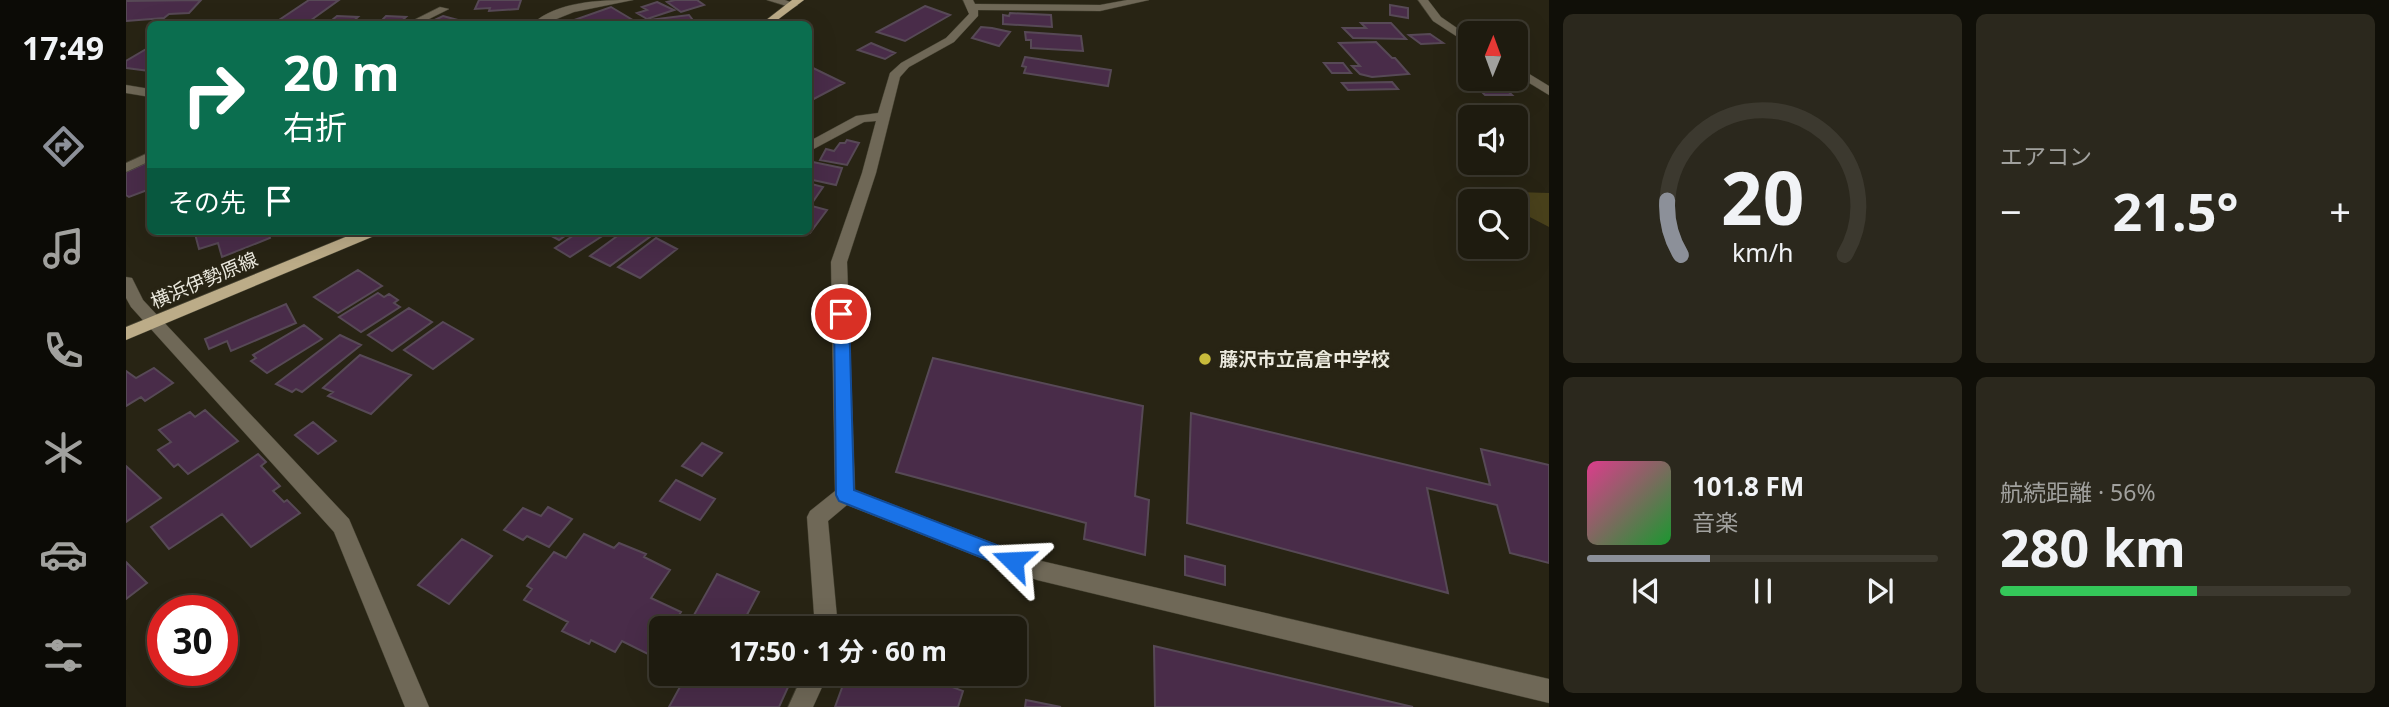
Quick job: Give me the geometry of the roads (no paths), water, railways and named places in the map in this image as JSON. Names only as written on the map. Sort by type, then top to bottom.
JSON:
[{"type":"main road","points":[[770,21],[796,2]]},
{"type":"main road","name":"横浜伊勢原線","points":[[126,334],[365,235]]},
{"type":"street","points":[[544,21],[570,9],[597,2],[628,0]]},
{"type":"street","points":[[772,0],[796,2]]},
{"type":"street","points":[[845,495],[839,262],[885,116],[894,76],[905,65],[950,40],[974,14],[970,3],[1100,8],[1144,0]]},
{"type":"street","points":[[1423,0],[1437,19],[1458,34]]},
{"type":"street","points":[[418,21],[444,9]]},
{"type":"street","points":[[1528,78],[1549,91]]},
{"type":"street","points":[[126,89],[147,92]]},
{"type":"street","points":[[812,146],[861,119],[885,116]]},
{"type":"street","points":[[126,168],[147,158]]},
{"type":"street","points":[[126,282],[136,303],[342,526],[417,707]]},
{"type":"street","points":[[825,616],[817,517],[845,495]]},
{"type":"street","points":[[845,495],[1037,570],[1549,691]]},
{"type":"street","points":[[800,707],[810,686]]},
{"type":"place","name":"藤沢市立高倉中学校","points":[[1205,359]]}]
